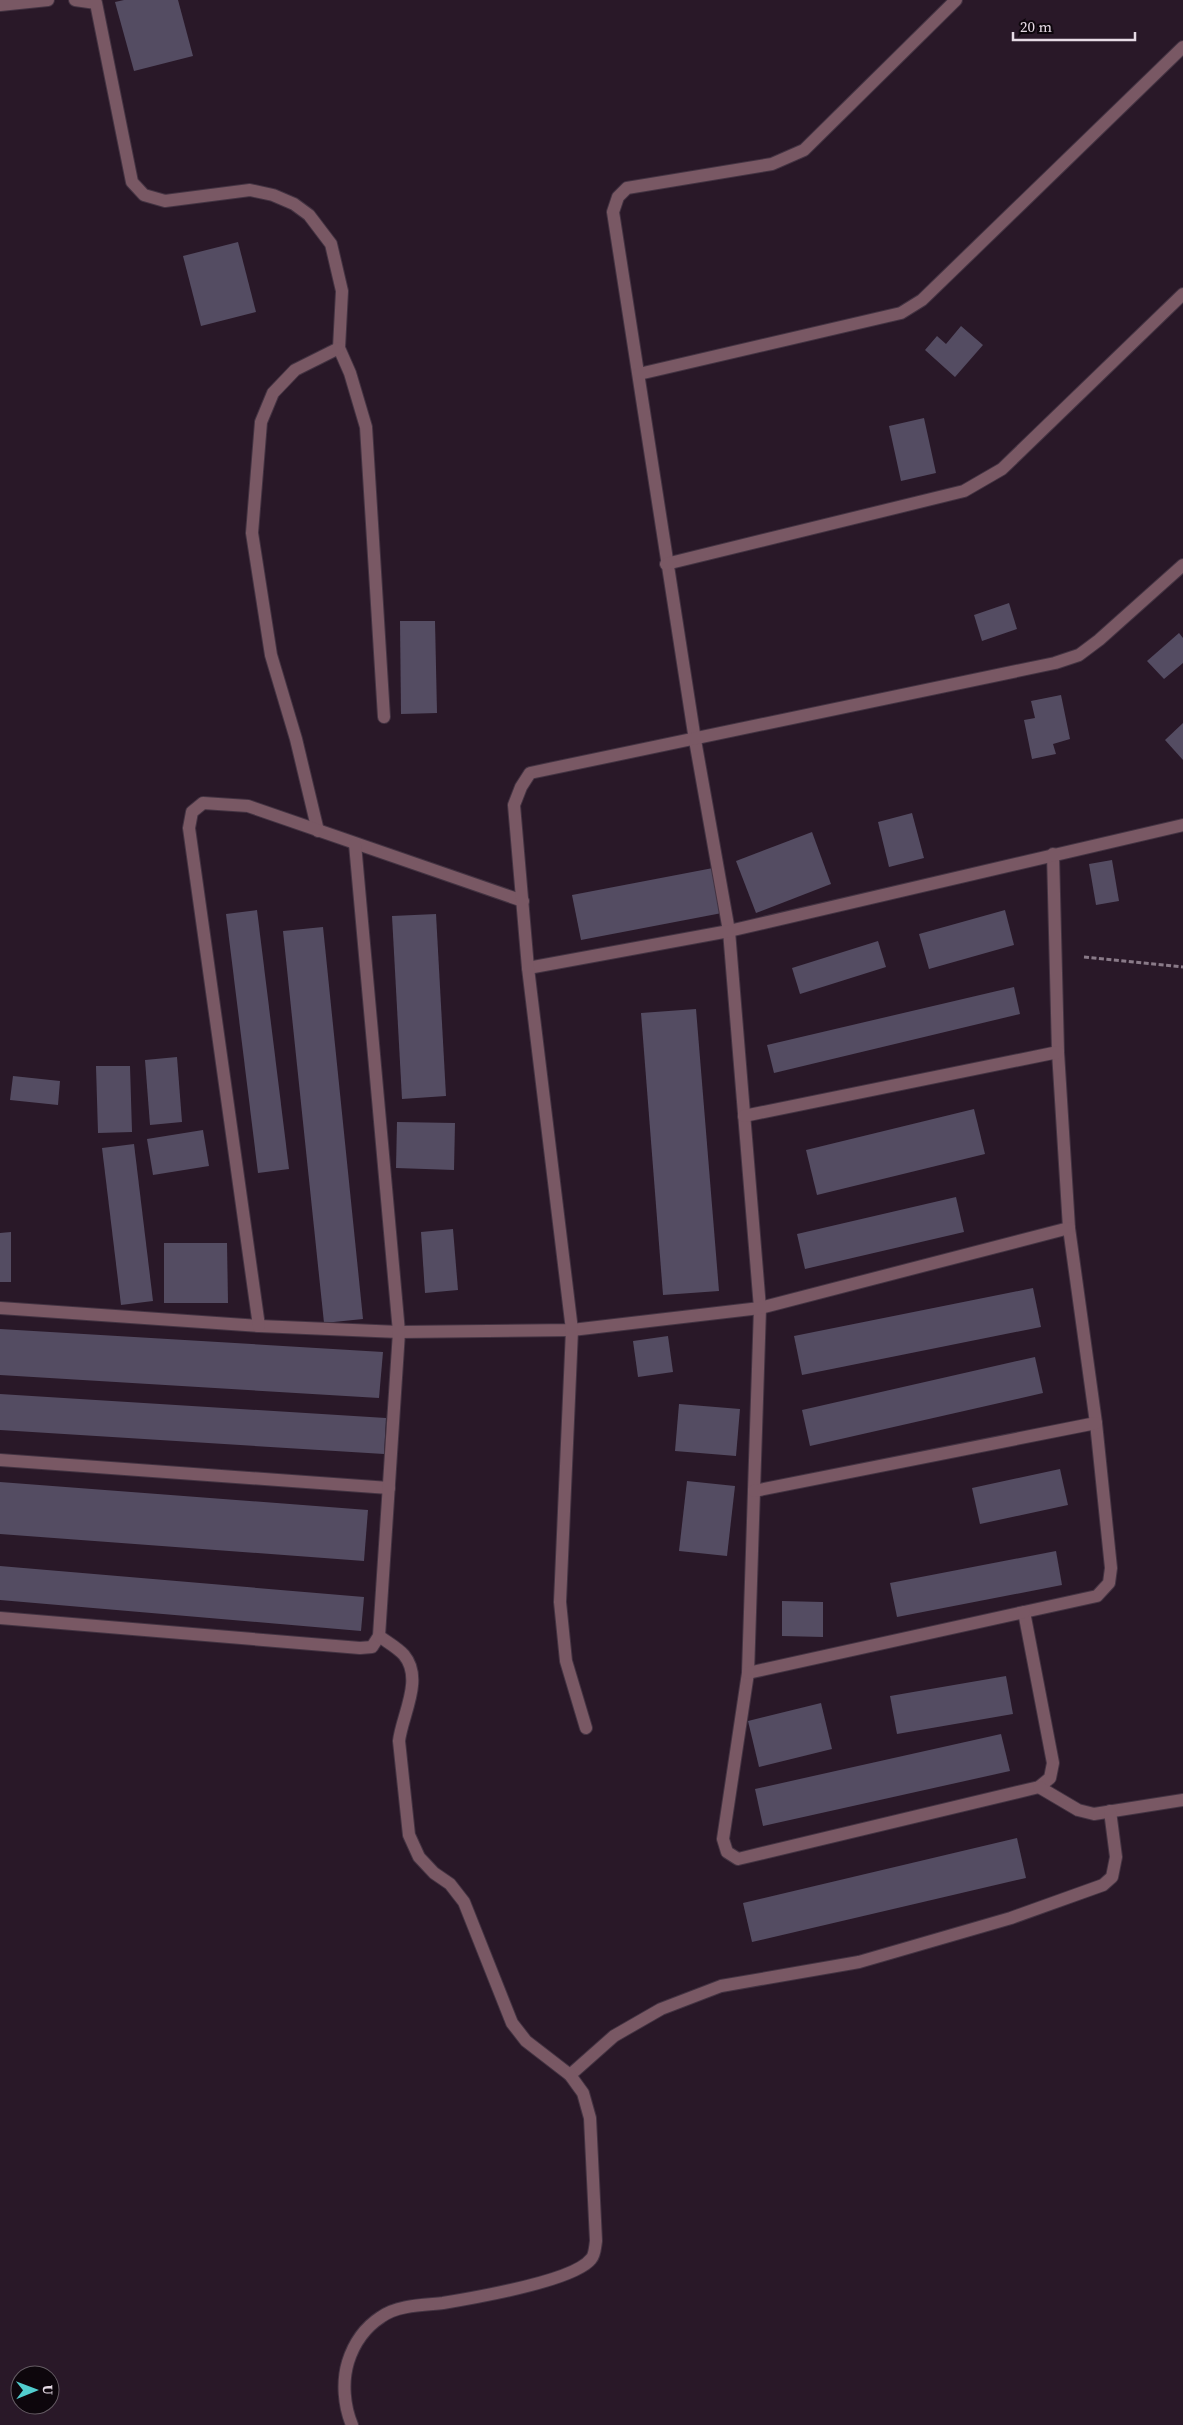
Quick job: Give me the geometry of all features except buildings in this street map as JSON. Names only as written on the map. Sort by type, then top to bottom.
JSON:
[{"type":"street","points":[[0,4],[48,0]]},
{"type":"street","points":[[75,0],[96,3],[132,182],[144,195],[165,201],[250,190],[273,195],[294,204],[309,215],[331,244],[342,291],[339,348],[350,373],[366,427],[384,717]]},
{"type":"street","points":[[956,0],[804,150],[772,164],[627,188],[618,197],[613,212],[694,740],[729,931],[760,1308],[748,1673],[723,1839],[727,1852],[738,1859],[1040,1787],[1050,1778],[1053,1763],[1024,1612]]},
{"type":"street","points":[[639,374],[901,313],[922,300],[1183,47]]},
{"type":"street","points":[[666,564],[971,487],[1002,469],[1183,294]]},
{"type":"street","points":[[318,831],[296,739],[270,654],[252,533],[261,422],[273,392],[295,370],[339,348]]},
{"type":"street","points":[[586,1728],[566,1661],[560,1602],[572,1330],[528,968],[514,805],[520,787],[530,773],[1055,663],[1079,655],[1183,565]]},
{"type":"street","points":[[259,1326],[189,828],[192,812],[203,803],[248,806],[522,901]]},
{"type":"street","points":[[528,968],[729,931],[1183,825]]},
{"type":"street","points":[[0,1618],[360,1648],[372,1648],[379,1636],[399,1332],[355,844]]},
{"type":"street","points":[[748,1673],[1097,1596],[1109,1583],[1110,1568],[1096,1424],[1069,1228],[1058,1052],[1053,854]]},
{"type":"street","points":[[744,1116],[1058,1052]]},
{"type":"street","points":[[0,1308],[259,1326],[399,1332],[572,1330],[760,1308],[1069,1228]]},
{"type":"street","points":[[754,1491],[1096,1424]]},
{"type":"street","points":[[0,1460],[389,1488]]},
{"type":"street","points":[[352,2425],[345,2395],[346,2370],[352,2348],[364,2331],[382,2316],[401,2309],[465,2300],[558,2276],[585,2266],[593,2257],[596,2241],[590,2118],[583,2094],[570,2075],[526,2041],[512,2023],[464,1902],[450,1884],[434,1873],[419,1857],[409,1834],[399,1741],[400,1725],[413,1690],[411,1673],[405,1656],[379,1636]]},
{"type":"street","points":[[1040,1787],[1078,1810],[1094,1814],[1183,1800]]},
{"type":"street","points":[[570,2075],[614,2036],[661,2009],[721,1986],[859,1962],[1011,1918],[1103,1885],[1112,1877],[1116,1857],[1110,1811]]},
{"type":"path","points":[[1055,954],[1183,967]]}]
